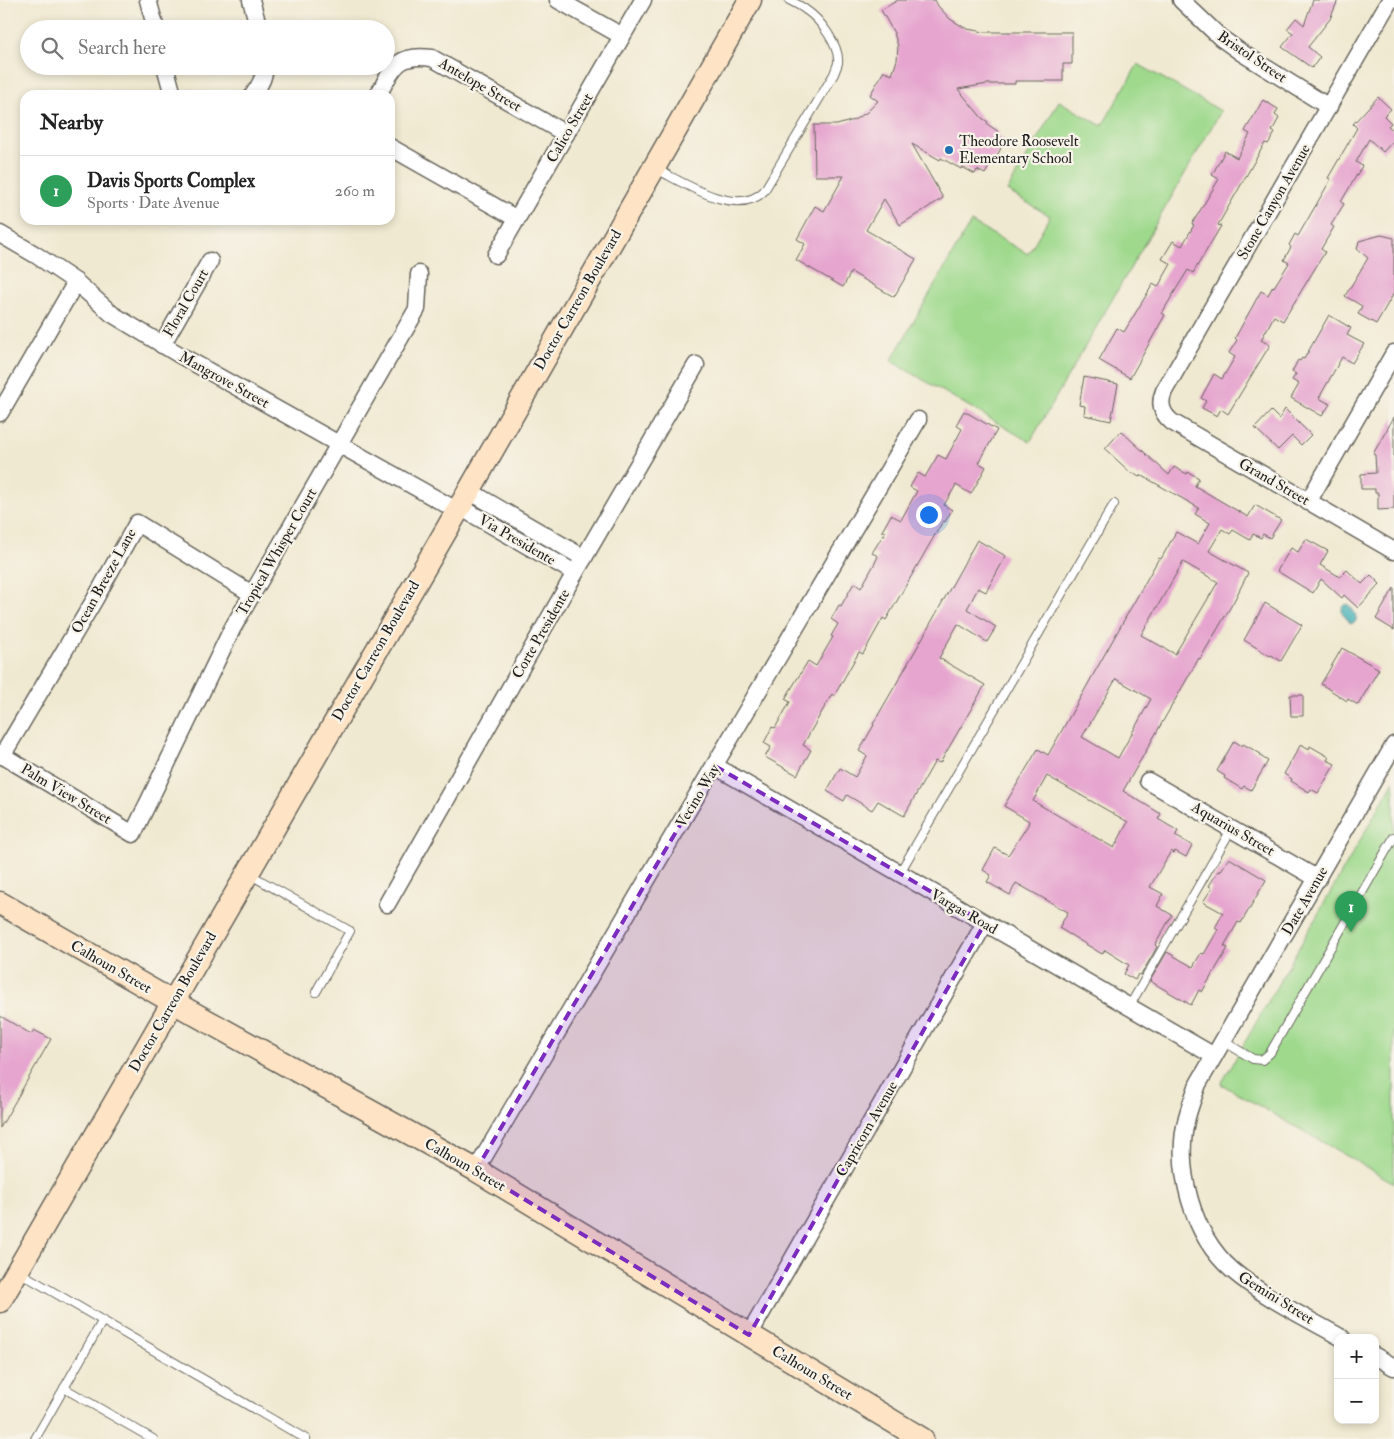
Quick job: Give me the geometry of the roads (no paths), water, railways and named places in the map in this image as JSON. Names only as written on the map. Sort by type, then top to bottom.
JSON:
[{"type":"main road","name":"Doctor Carreon Boulevard","points":[[0,1302],[462,503],[750,0]]},
{"type":"main road","name":"Calhoun Street","points":[[0,903],[173,1002],[476,1170],[922,1439]]},
{"type":"street","points":[[148,0],[154,20]]},
{"type":"street","points":[[252,0],[257,20]]},
{"type":"street","points":[[558,0],[622,36]]},
{"type":"street","name":"Calico Street","points":[[496,255],[643,0]]},
{"type":"street","name":"Bristol Street","points":[[1181,0],[1221,38],[1329,107]]},
{"type":"street","name":"Stone Canyon Avenue","points":[[1161,406],[1164,391],[1390,0]]},
{"type":"street","name":"Antelope Street","points":[[395,67],[407,58],[419,56],[432,58],[566,134]]},
{"type":"street","points":[[167,75],[172,90]]},
{"type":"street","points":[[257,90],[263,75]]},
{"type":"street","name":"Antelope Street","points":[[381,90],[389,75]]},
{"type":"street","points":[[395,150],[517,219]]},
{"type":"street","name":"Mangrove Street","points":[[0,234],[76,282],[112,314],[162,345],[339,444],[462,503]]},
{"type":"street","name":"Floral Court","points":[[162,345],[210,261]]},
{"type":"street","name":"Tropical Whisper Court","points":[[133,834],[232,629],[417,309],[419,274]]},
{"type":"street","points":[[0,413],[76,282]]},
{"type":"street","points":[[1308,502],[1394,353]]},
{"type":"street","name":"Corte Presidente","points":[[387,904],[575,573],[696,365]]},
{"type":"street","name":"Grand Street","points":[[1161,406],[1172,422],[1394,552]]},
{"type":"street","name":"Vecino Way","points":[[476,1170],[918,420]]},
{"type":"street","name":"Via Presidente","points":[[462,503],[584,558]]},
{"type":"street","name":"Via Presidente","points":[[462,503],[575,573]]},
{"type":"street","name":"Ocean Breeze Lane","points":[[1,755],[90,607],[137,523],[252,594]]},
{"type":"street","name":"Date Avenue","points":[[1214,1056],[1394,745]]},
{"type":"street","name":"Palm View Street","points":[[1,755],[133,834]]},
{"type":"street","name":"Vargas Road","points":[[715,766],[1214,1056]]},
{"type":"street","name":"Aquarius Street","points":[[1148,781],[1318,879]]},
{"type":"street","name":"Capricorn Avenue","points":[[749,1335],[985,923]]},
{"type":"street","name":"Gemini Street","points":[[1214,1056],[1198,1084],[1187,1118],[1183,1152],[1184,1174],[1193,1209],[1212,1246],[1230,1269],[1266,1295],[1335,1334]]},
{"type":"street","points":[[1379,1358],[1394,1367]]},
{"type":"lane","points":[[654,168],[714,198],[733,201],[752,200],[764,191],[834,74],[838,62],[836,49],[819,20],[807,10],[789,0]]},
{"type":"lane","points":[[899,874],[1114,504]]},
{"type":"lane","points":[[1129,1008],[1232,828]]},
{"type":"lane","points":[[1223,1041],[1253,1059],[1262,1060],[1270,1054],[1394,837]]},
{"type":"lane","points":[[248,873],[350,931],[316,992]]},
{"type":"lane","points":[[18,1271],[306,1439]]},
{"type":"lane","points":[[35,1439],[103,1320]]},
{"type":"lane","points":[[64,1388],[153,1439]]},
{"type":"water","points":[[1346,604],[1355,614],[1356,621],[1354,623],[1350,623],[1342,613],[1342,608]]},
{"type":"place","name":"Theodore Roosevelt Elementary School","points":[[949,150]]},
{"type":"place","name":"Davis Sports Complex","points":[[1351,932]]}]
